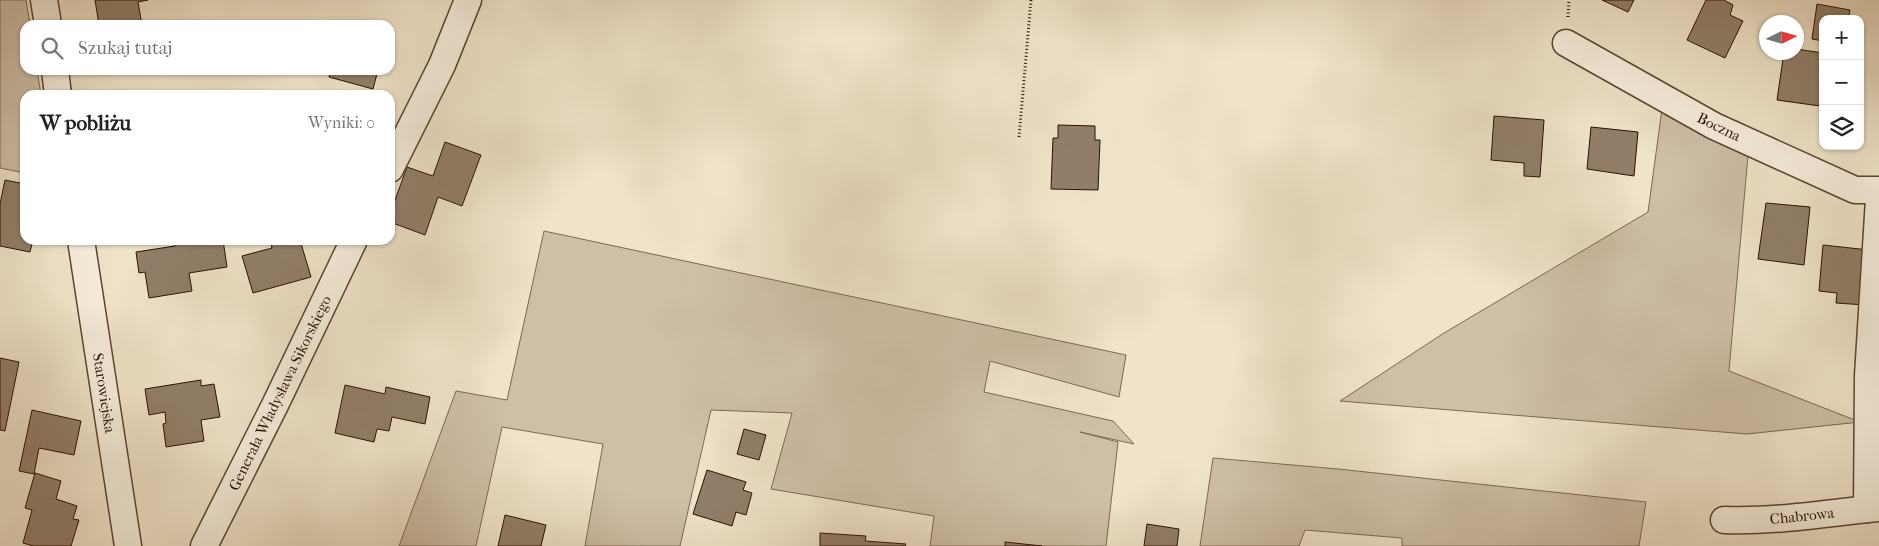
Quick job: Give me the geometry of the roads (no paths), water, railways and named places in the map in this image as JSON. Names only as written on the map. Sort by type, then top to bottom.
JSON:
[{"type":"street","points":[[44,0],[47,20]]},
{"type":"street","points":[[395,159],[442,65],[468,0]]},
{"type":"street","name":"Boczna","points":[[1566,43],[1714,126],[1855,190],[1879,190]]},
{"type":"street","points":[[55,75],[57,90]]},
{"type":"street","points":[[1873,508],[1868,376],[1879,199]]},
{"type":"street","name":"Starowiejska","points":[[82,245],[128,546]]},
{"type":"street","name":"Generała Władysława Sikorskiego","points":[[204,546],[275,405],[352,245]]},
{"type":"street","name":"Chabrowa","points":[[1724,520],[1751,521],[1809,517],[1873,508]]}]
